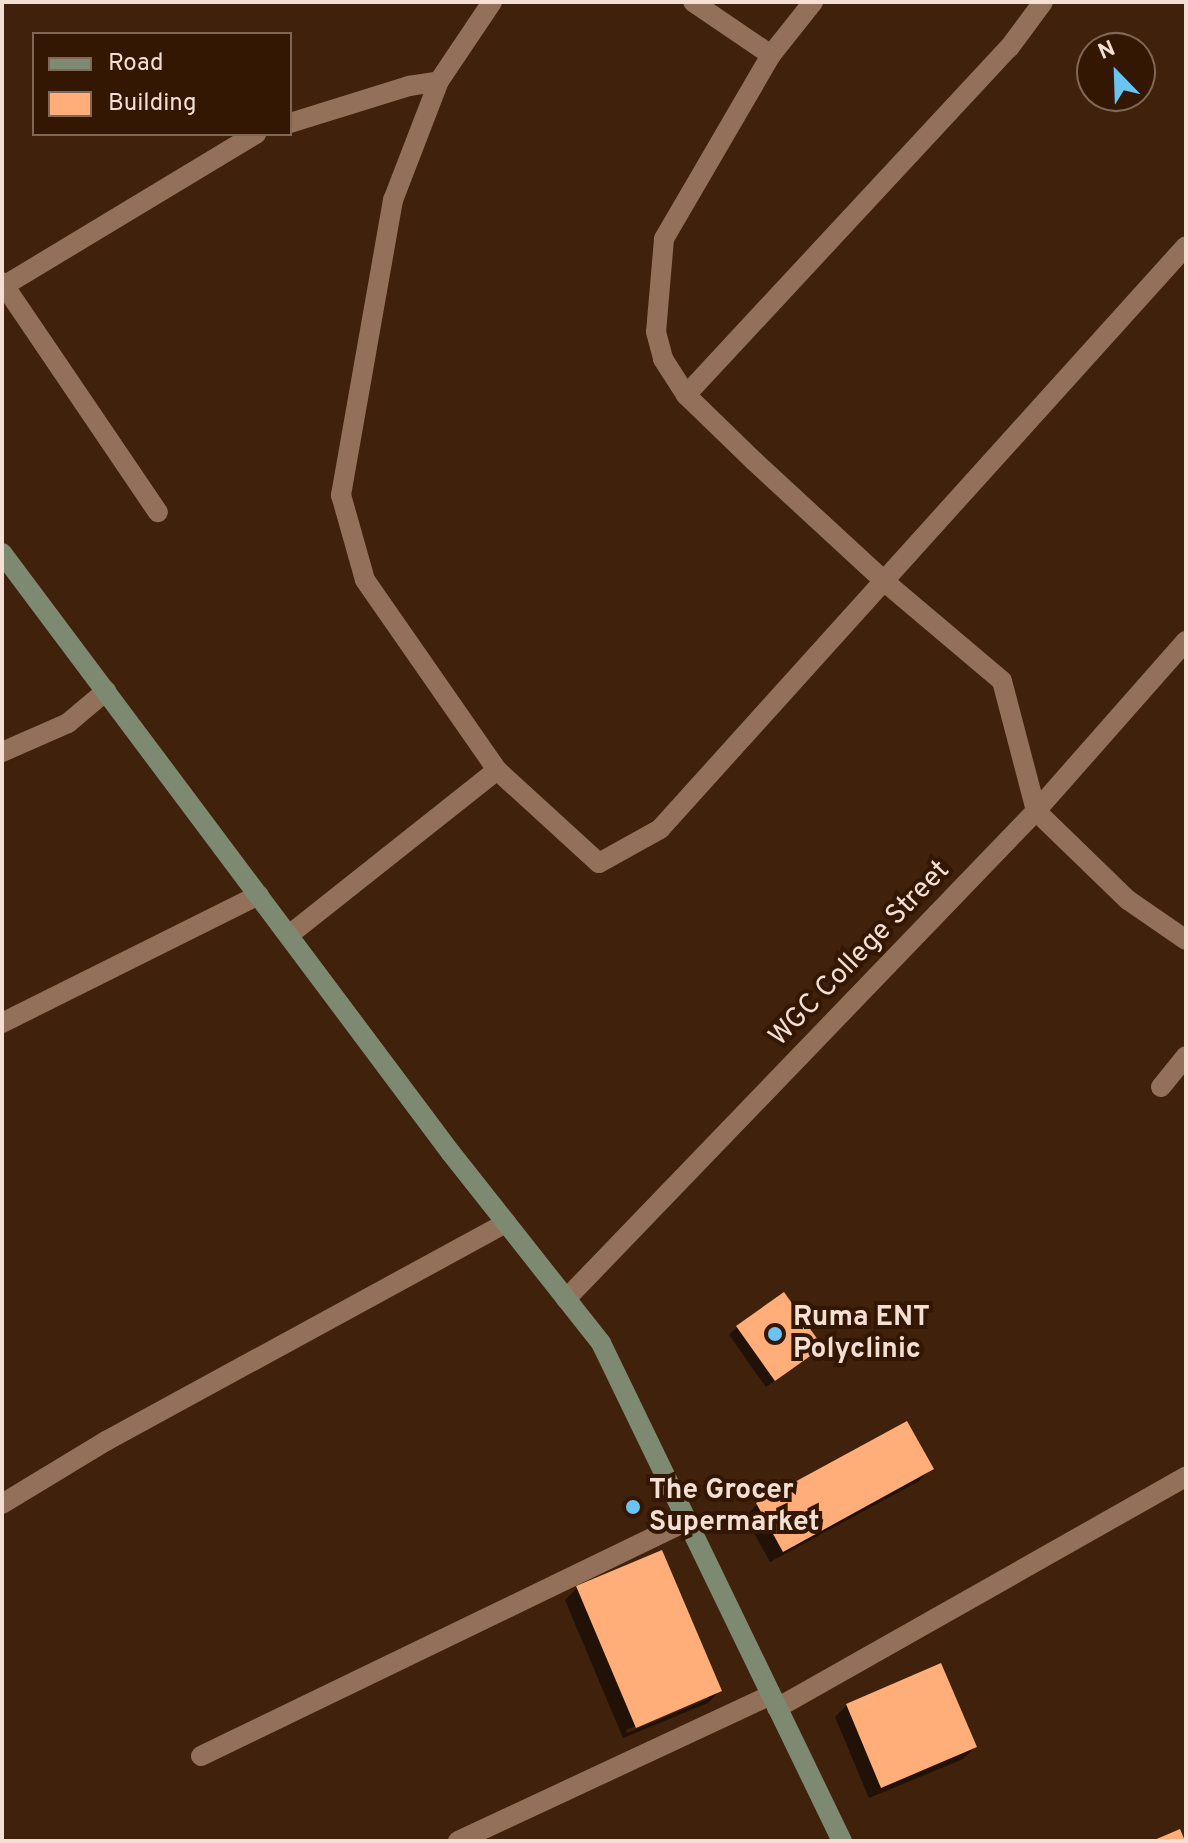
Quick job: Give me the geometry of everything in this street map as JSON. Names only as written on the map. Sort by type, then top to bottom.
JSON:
[{"type":"street","points":[[492,2],[439,81],[393,200],[341,495],[365,580],[497,770],[599,863],[660,829],[1186,246]]},
{"type":"street","points":[[693,2],[771,55]]},
{"type":"street","points":[[813,2],[771,55],[664,239],[656,332],[663,359],[686,395],[885,582],[1002,681],[1036,811],[1128,900],[1186,940]]},
{"type":"street","points":[[686,395],[1009,48],[1043,2]]},
{"type":"street","points":[[292,122],[409,86],[439,81]]},
{"type":"street","points":[[158,512],[3,285],[253,136]]},
{"type":"street","points":[[2,553],[506,1223],[601,1343],[842,1841]]},
{"type":"street","name":"WGC College Street","points":[[566,1299],[1036,811],[1186,641]]},
{"type":"street","points":[[2,752],[68,723],[106,691]]},
{"type":"street","points":[[289,935],[497,770]]},
{"type":"street","points":[[2,1023],[259,895]]},
{"type":"street","points":[[1161,1087],[1186,1056]]},
{"type":"street","points":[[2,1504],[120,1434],[506,1223]]},
{"type":"street","points":[[458,1841],[774,1701],[1186,1477]]},
{"type":"street","points":[[201,1756],[687,1521]]},
{"type":"building","points":[[784,1292],[823,1347],[775,1381],[736,1326]]},
{"type":"building","points":[[907,1421],[934,1469],[783,1552],[756,1503]]},
{"type":"building","points":[[662,1550],[722,1691],[636,1728],[576,1586]]},
{"type":"building","points":[[941,1663],[977,1747],[881,1788],[846,1704]]},
{"type":"building","points":[[1180,1829],[1185,1841],[1152,1841]]},
{"type":"place","name":"Ruma ENT Polyclinic","points":[[775,1334]]},
{"type":"place","name":"The Grocer Supermarket","points":[[633,1507]]}]
